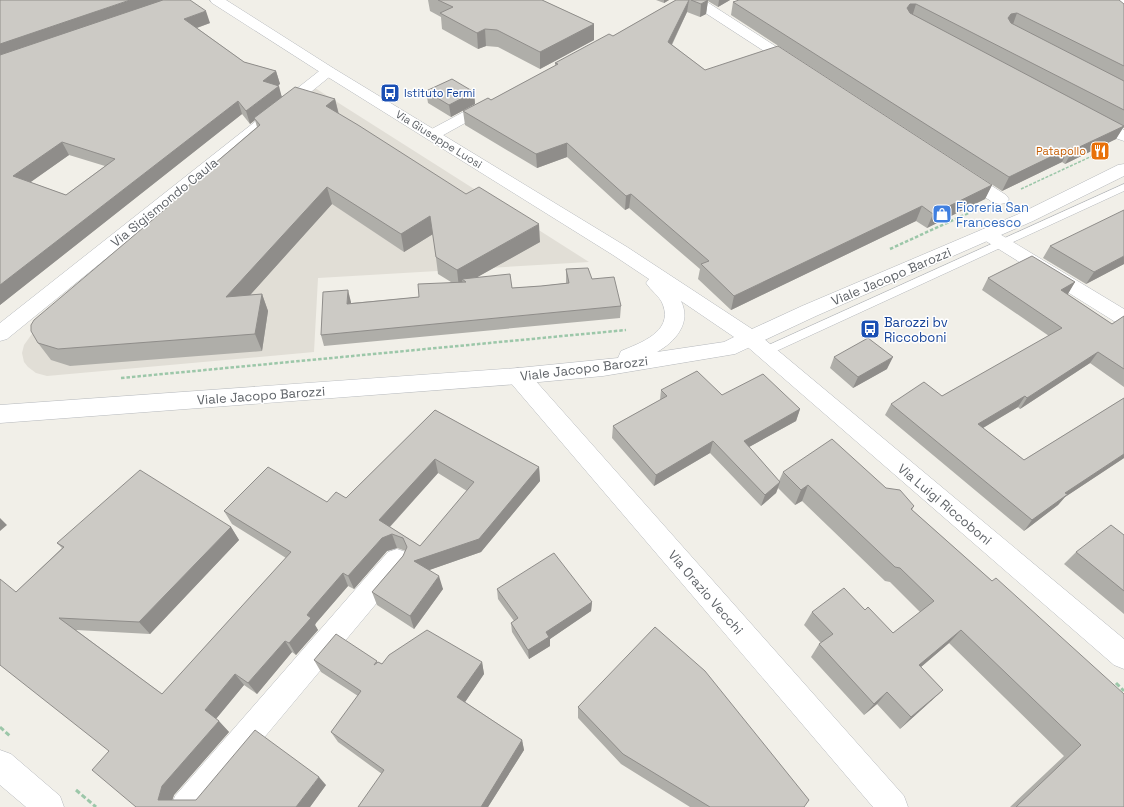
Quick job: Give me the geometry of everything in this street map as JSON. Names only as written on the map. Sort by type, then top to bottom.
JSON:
[{"type":"street","name":"Via Giuseppe Luosi","points":[[217,0],[328,71],[620,251],[758,345]]},
{"type":"street","points":[[695,0],[808,74]]},
{"type":"street","points":[[1121,0],[1124,3]]},
{"type":"street","name":"Via Sigismondo Caula","points":[[0,334],[328,71]]},
{"type":"street","points":[[432,135],[502,97]]},
{"type":"street","points":[[1083,114],[1124,136]]},
{"type":"street","points":[[954,169],[1000,199]]},
{"type":"street","name":"Viale Jacopo Barozzi","points":[[2,413],[518,376],[603,368],[758,345],[987,234],[1027,217],[1124,169]]},
{"type":"street","points":[[987,234],[1124,318]]},
{"type":"street","name":"Via Giuseppe Luosi","points":[[603,368],[655,344],[666,336],[672,328],[675,317],[674,305],[666,293],[620,251]]},
{"type":"street","name":"Via Luigi Riccoboni","points":[[758,345],[1124,656]]},
{"type":"street","name":"Via Orazio Vecchi","points":[[518,376],[893,807]]},
{"type":"street","points":[[186,807],[397,560]]},
{"type":"street","points":[[0,765],[49,807]]},
{"type":"lane","points":[[758,345],[1004,244],[1124,188]]},
{"type":"path","points":[[886,251],[1110,148]]},
{"type":"path","points":[[114,379],[633,330]]},
{"type":"shaded area","points":[[315,88],[589,262],[318,278],[314,352],[47,376],[36,373],[28,367],[24,362],[22,353],[24,345],[34,331]]},
{"type":"building","points":[[0,0],[130,0],[0,44]]},
{"type":"building","points":[[163,0],[190,0],[206,11],[184,19],[244,62],[276,71],[263,81],[279,86],[246,111],[238,101],[0,285],[0,55]],"holes":[[[62,142],[115,159],[66,195],[13,176]]]},
{"type":"building","points":[[438,0],[542,0],[594,24],[540,52],[497,30],[485,29],[477,33],[440,13],[453,7]]},
{"type":"building","points":[[676,0],[689,0],[668,42],[705,70],[778,46],[992,185],[933,214],[922,206],[734,296],[701,264],[709,261],[631,194],[626,196],[567,143],[536,154],[463,111],[488,98],[491,100],[558,64],[555,63],[609,34],[613,36]]},
{"type":"building","points":[[691,0],[708,0],[701,4]]},
{"type":"building","points":[[739,0],[1119,0],[1124,4],[1124,66],[1017,13],[1011,14],[1008,18],[1011,23],[1124,81],[1124,110],[916,4],[910,4],[907,8],[910,13],[1124,126],[1073,150],[1069,148],[1009,177],[733,2]]},
{"type":"building","points":[[452,79],[474,92],[449,105],[426,91]]},
{"type":"building","points":[[295,87],[335,99],[326,106],[466,194],[479,187],[539,224],[457,270],[436,257],[430,216],[401,234],[327,187],[226,297],[262,294],[255,334],[58,349],[38,343],[31,331],[31,325],[34,320],[170,205],[167,204],[260,125],[254,118]]},
{"type":"building","points":[[1124,210],[1124,256],[1094,272],[1050,246]]},
{"type":"building","points":[[1032,256],[1075,282],[1061,290],[1112,324],[1124,316],[1124,369],[1098,352],[1027,398],[1025,396],[978,424],[1024,460],[1124,398],[1124,454],[1065,493],[1068,494],[1032,520],[891,404],[924,382],[942,396],[1062,328],[988,278]]},
{"type":"building","points":[[588,268],[592,279],[614,277],[621,306],[321,335],[323,292],[348,290],[347,304],[419,297],[418,284],[466,282],[462,279],[510,274],[512,288],[569,283],[566,269]]},
{"type":"building","points":[[868,338],[893,357],[858,377],[834,357]]},
{"type":"building","points":[[697,371],[722,395],[763,374],[800,409],[744,441],[780,482],[765,495],[713,441],[656,475],[613,426],[667,396],[661,390]]},
{"type":"building","points":[[435,410],[539,467],[479,539],[414,561],[439,576],[410,616],[372,592],[403,556],[407,547],[403,538],[392,534],[382,538],[348,576],[343,573],[307,615],[311,618],[289,643],[285,641],[248,683],[235,674],[205,710],[219,721],[162,786],[158,800],[196,800],[255,730],[319,777],[296,807],[136,807],[92,770],[109,751],[0,665],[0,579],[16,592],[64,547],[57,543],[140,470],[231,527],[139,622],[59,618],[162,694],[291,552],[224,511],[268,467],[327,502],[336,492],[346,498]],"holes":[[[435,459],[474,482],[420,546],[379,520]]]},
{"type":"building","points":[[832,439],[886,488],[900,490],[914,506],[911,509],[992,581],[996,578],[1124,694],[1124,807],[1016,807],[1081,745],[961,630],[919,665],[943,690],[911,717],[887,692],[874,704],[819,644],[833,634],[812,612],[844,588],[865,610],[868,607],[893,633],[934,601],[900,568],[895,567],[808,485],[801,490],[783,472]]},
{"type":"building","points":[[1111,525],[1124,535],[1124,591],[1076,552]]},
{"type":"building","points":[[554,553],[592,602],[546,632],[549,637],[528,650],[511,623],[518,618],[497,589]]},
{"type":"building","points":[[655,627],[705,671],[809,800],[804,807],[710,807],[623,754],[578,707]]},
{"type":"building","points":[[427,630],[482,662],[457,697],[522,740],[481,807],[358,807],[384,770],[331,732],[361,691],[314,660],[336,634],[377,661],[374,665],[378,662],[382,664],[389,655]]},
{"type":"place","name":"Istituto Fermi","points":[[390,93]]},
{"type":"place","name":"Patapollo","points":[[1100,151]]},
{"type":"place","name":"Fioreria San Francesco","points":[[942,214]]},
{"type":"place","name":"Barozzi bv Riccoboni","points":[[870,329]]}]
